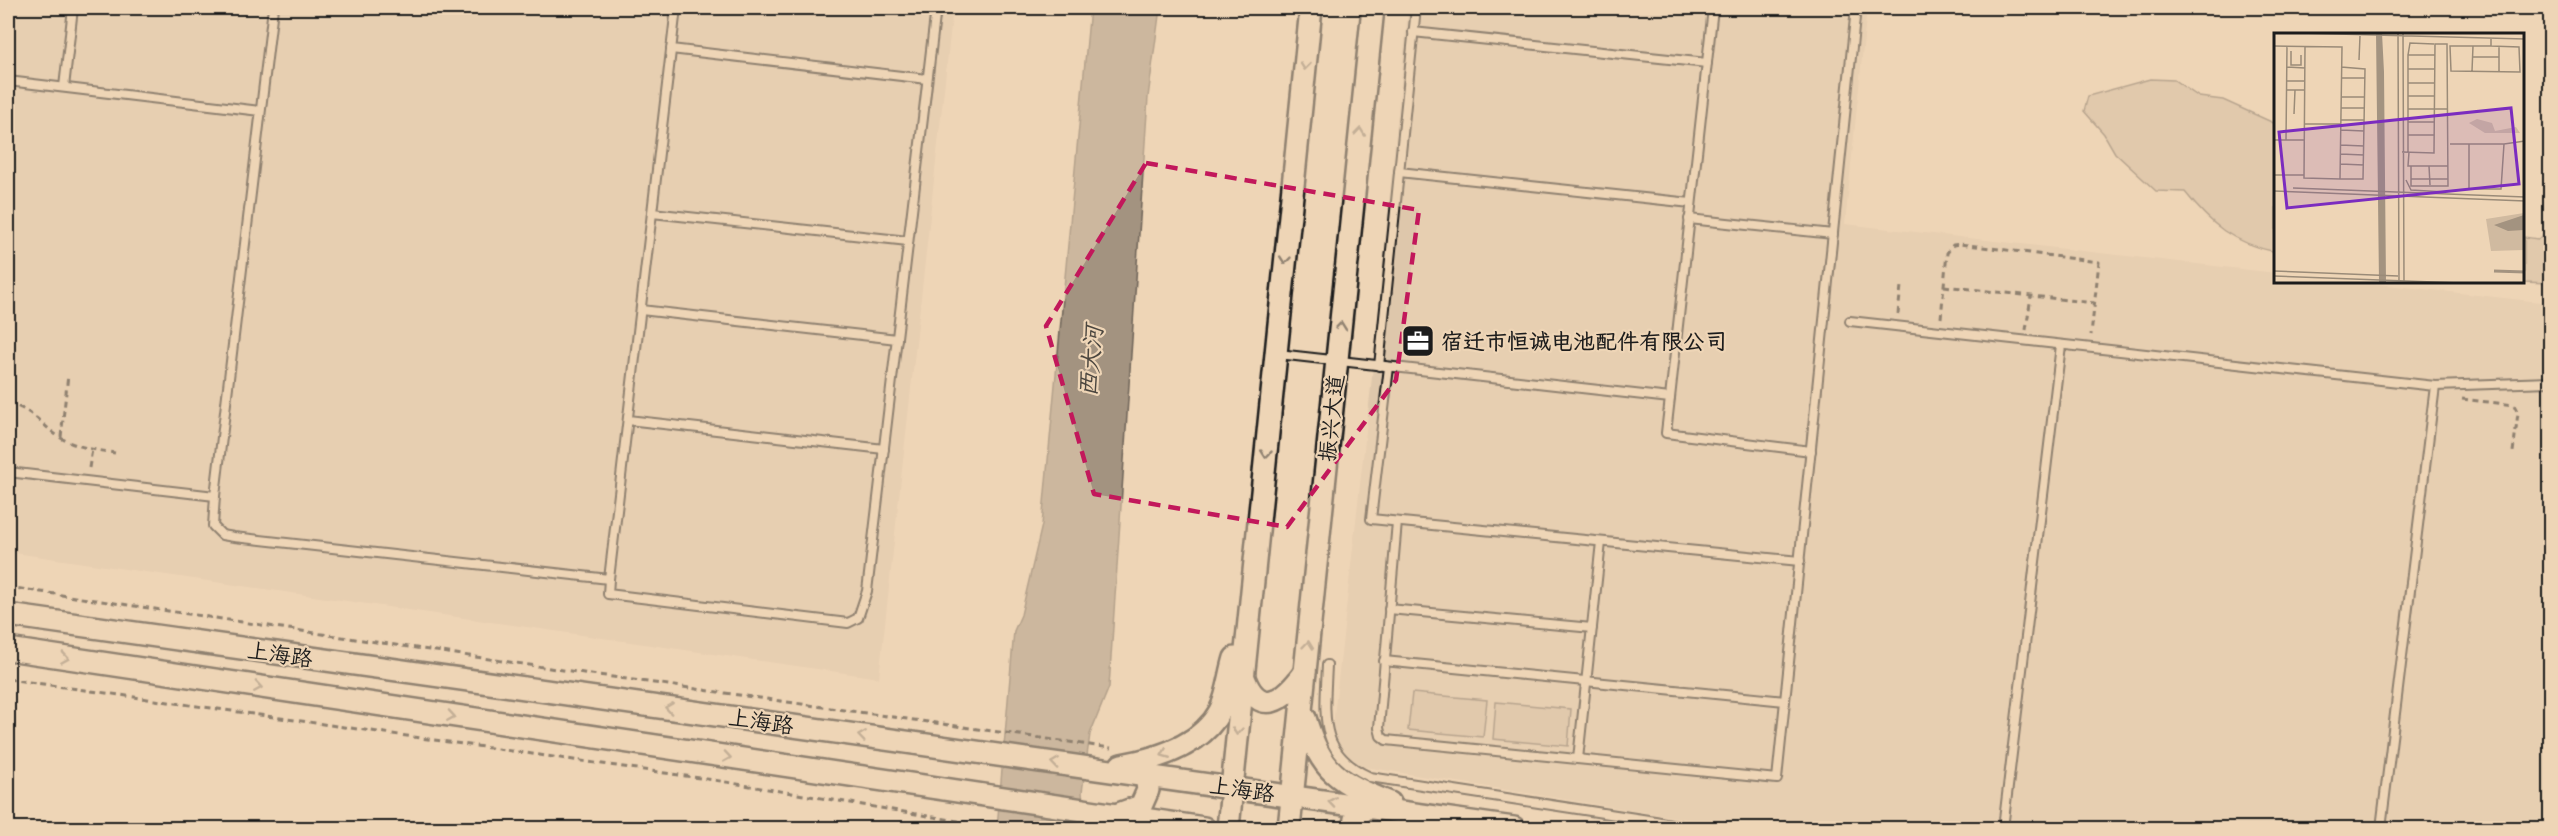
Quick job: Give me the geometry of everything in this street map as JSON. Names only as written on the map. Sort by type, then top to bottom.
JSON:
[{"type":"main road","points":[[1228,828],[1311,8]]},
{"type":"main road","name":"振兴大道","points":[[1289,828],[1373,8]]},
{"type":"main road","points":[[1098,769],[1144,761],[1163,755],[1185,745],[1206,729],[1220,711],[1250,602]]},
{"type":"main road","name":"上海路","points":[[8,615],[1514,828]]},
{"type":"main road","name":"上海路","points":[[8,649],[1204,828]]},
{"type":"main road","points":[[1243,675],[1249,692],[1257,699],[1270,702],[1280,699],[1291,691],[1305,670]]},
{"type":"main road","points":[[1302,708],[1313,745],[1328,768],[1352,788],[1421,815]]},
{"type":"main road","points":[[1115,815],[1141,806],[1148,790],[1146,775]]},
{"type":"main road","points":[[1353,828],[1355,819],[1365,807]]},
{"type":"main road","points":[[1115,815],[1145,828]]},
{"type":"lane","points":[[64,87],[73,8]]},
{"type":"lane","points":[[273,8],[213,526],[222,535],[609,579]]},
{"type":"lane","points":[[676,8],[608,594],[848,623],[858,618],[867,591],[936,8]]},
{"type":"lane","points":[[1379,366],[1416,8]]},
{"type":"lane","points":[[1713,8],[1666,433],[1811,451]]},
{"type":"lane","points":[[1397,522],[1378,728],[1381,736],[1386,740],[1777,779],[1856,8]]},
{"type":"lane","points":[[1413,32],[1707,63]]},
{"type":"lane","points":[[671,48],[927,79]]},
{"type":"lane","points":[[8,81],[260,111]]},
{"type":"lane","points":[[1399,172],[1692,203]]},
{"type":"lane","points":[[652,213],[908,241]]},
{"type":"lane","points":[[1689,219],[1833,234]]},
{"type":"lane","points":[[641,310],[897,339]]},
{"type":"lane","points":[[1850,321],[2435,386],[2550,382]]},
{"type":"lane","points":[[2005,828],[2004,820],[2061,345]]},
{"type":"lane","points":[[1276,354],[1670,398]]},
{"type":"lane","points":[[1389,367],[1371,519],[1800,561]]},
{"type":"lane","points":[[2380,828],[2435,386]]},
{"type":"lane","points":[[628,420],[884,449]]},
{"type":"lane","points":[[8,472],[215,496]]},
{"type":"lane","points":[[1578,759],[1600,542]]},
{"type":"lane","points":[[1389,609],[1592,628]]},
{"type":"lane","points":[[1384,661],[1785,701]]},
{"type":"lane","points":[[1326,665],[1325,709],[1329,737],[1336,753],[1365,774],[1692,828]]},
{"type":"path","points":[[1939,331],[1947,253],[1953,245],[1960,244],[2099,262],[2090,348]]},
{"type":"path","points":[[1897,327],[1901,286]]},
{"type":"path","points":[[1944,286],[2095,303]]},
{"type":"path","points":[[2025,341],[2031,296]]},
{"type":"path","points":[[61,437],[68,375]]},
{"type":"path","points":[[2434,396],[2514,405],[2518,413],[2513,452]]},
{"type":"path","points":[[8,403],[28,409],[61,437],[92,449],[115,453]]},
{"type":"path","points":[[88,481],[92,449]]},
{"type":"path","points":[[8,587],[556,669],[1116,748]]},
{"type":"path","points":[[8,679],[714,780],[999,828]]},
{"type":"path","points":[[958,822],[958,828]]},
{"type":"highlighted area","points":[[1146,163],[1419,210],[1396,380],[1287,527],[1094,494],[1046,326]]},
{"type":"shaded area","points":[[8,8],[953,8],[879,678],[8,552]]},
{"type":"shaded area","points":[[1408,8],[1867,8],[1845,224],[2274,273],[2274,284],[2378,284],[2550,303],[2550,828],[1741,828],[1329,761],[1371,387]]},
{"type":"shaded area","points":[[2150,79],[2174,80],[2199,97],[2223,100],[2274,123],[2274,251],[2247,243],[2224,231],[2204,214],[2185,192],[2156,191],[2115,153],[2104,134],[2084,111],[2088,96]]},
{"type":"shaded area","points":[[2550,232],[2550,283],[2525,282],[2525,237],[2538,239]]},
{"type":"shaded area","points":[[1412,693],[1487,700],[1483,737],[1408,730]]},
{"type":"shaded area","points":[[1496,702],[1571,709],[1568,746],[1493,739]]},
{"type":"water","name":"西大河","points":[[1090,8],[1160,8],[1148,97],[1109,687],[1090,734],[1082,792],[1085,828],[997,828],[1014,631],[1021,615],[1042,525]]},
{"type":"place","name":"宿迁市恒诚电池配件有限公司","points":[[1418,341]]}]
